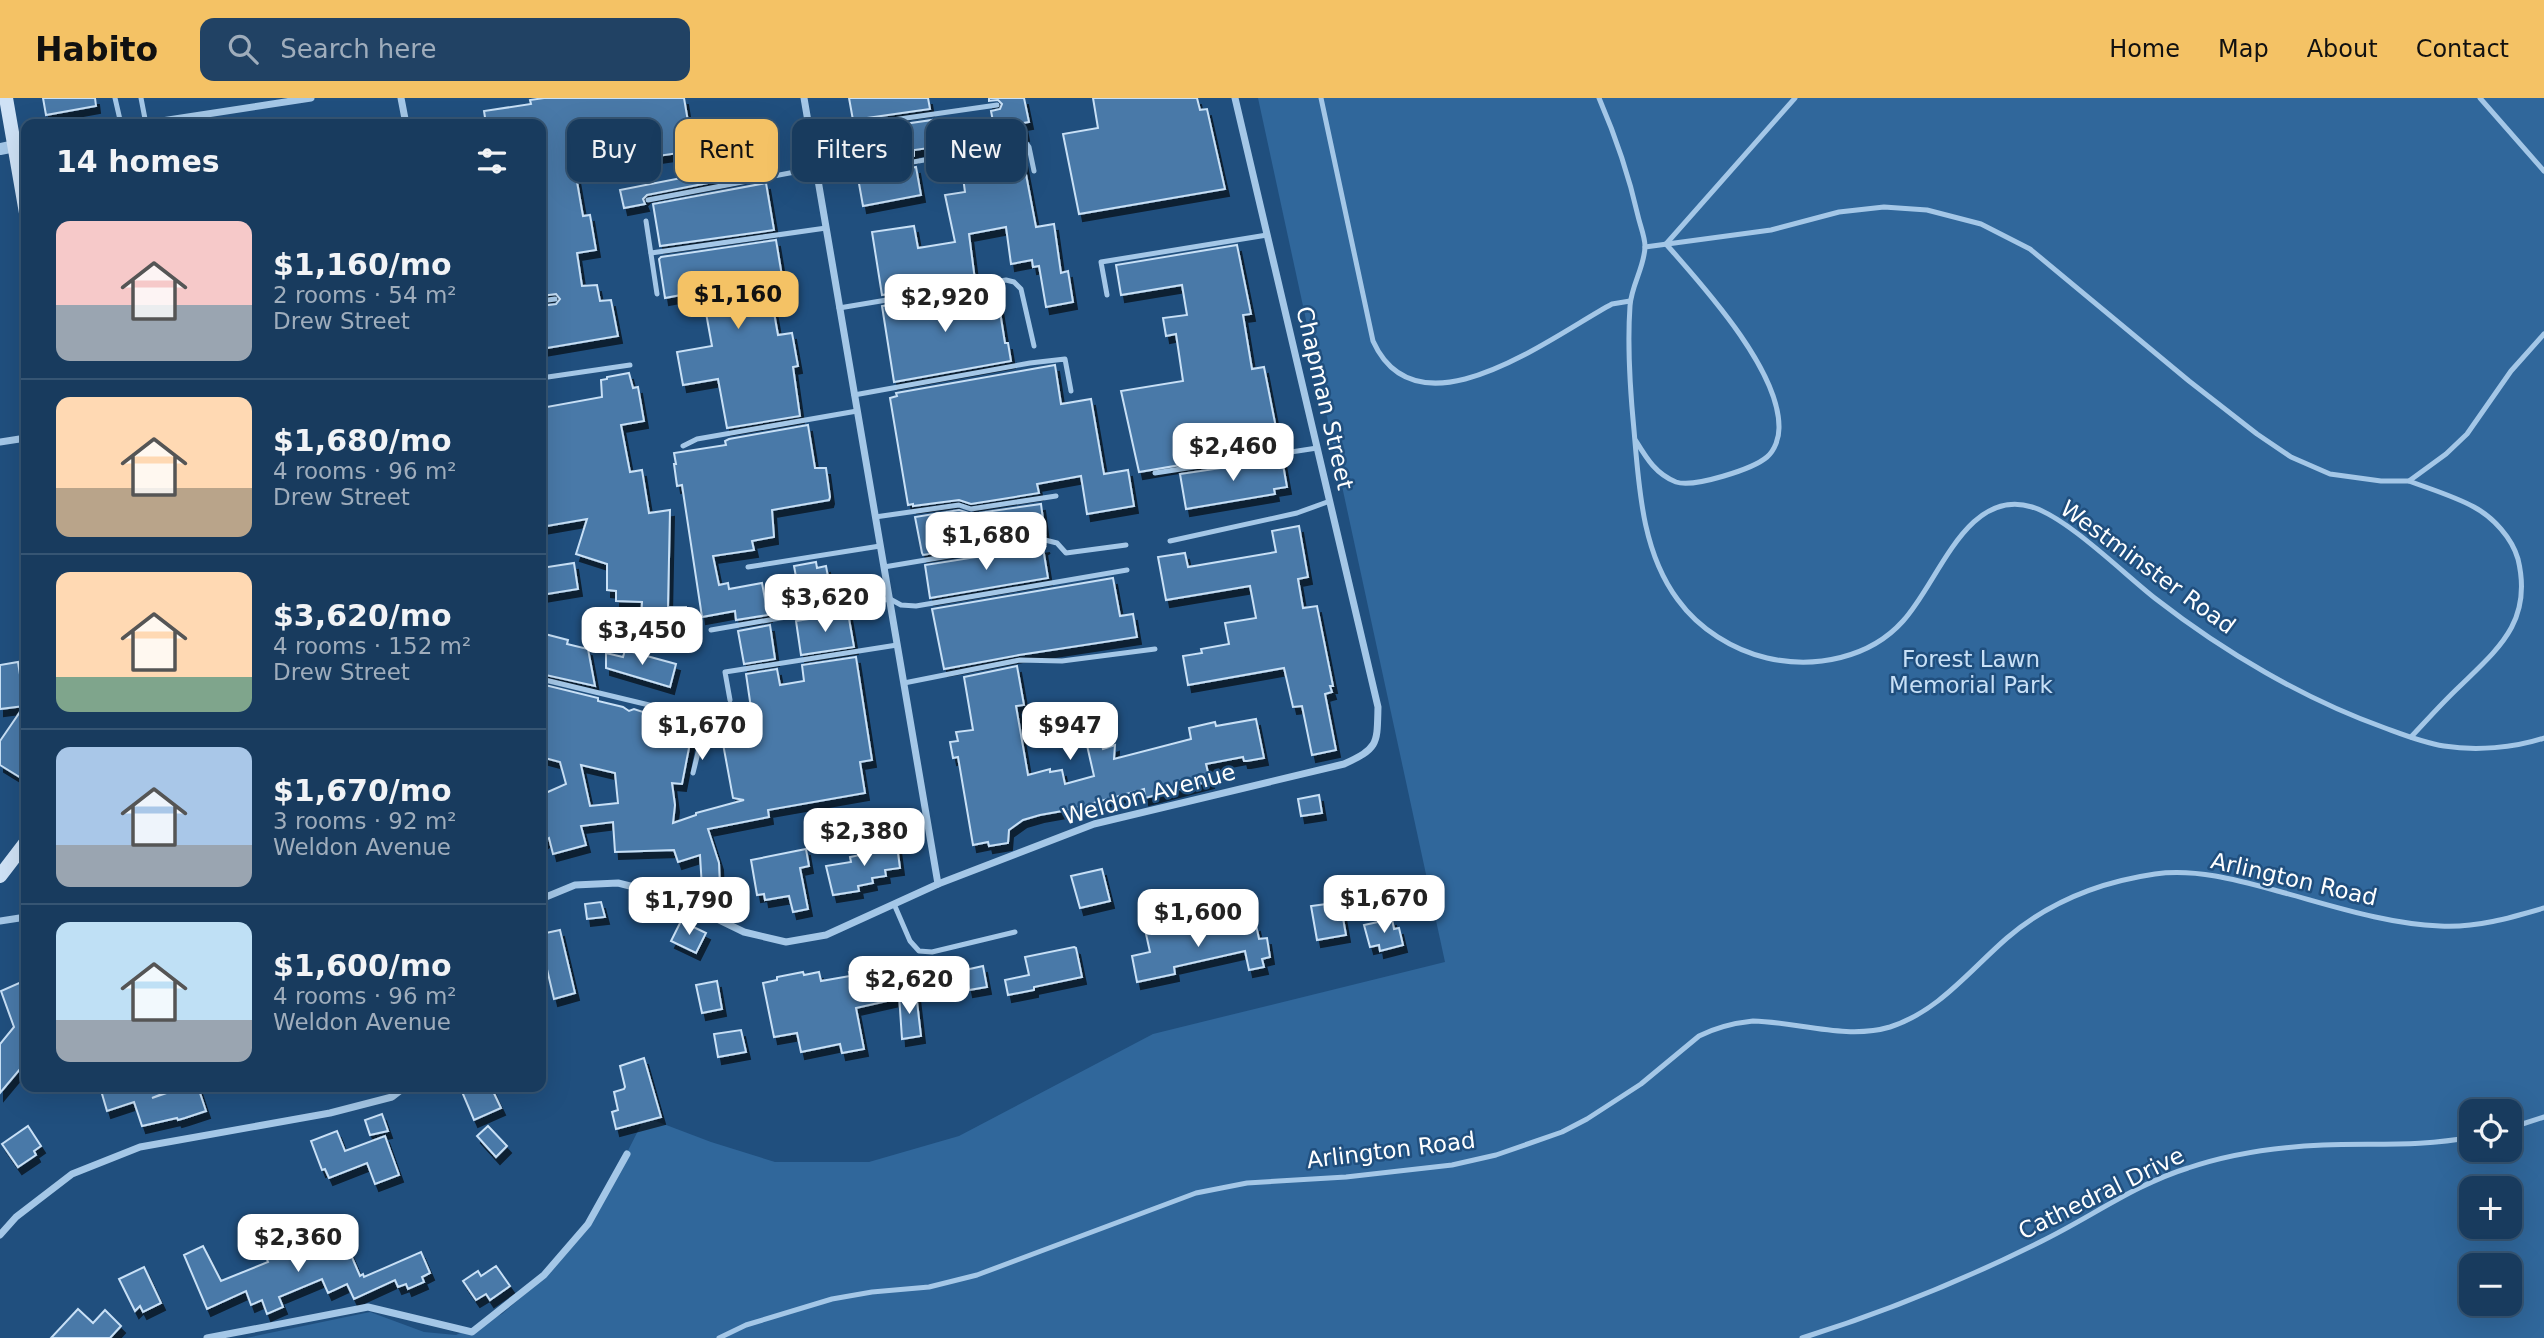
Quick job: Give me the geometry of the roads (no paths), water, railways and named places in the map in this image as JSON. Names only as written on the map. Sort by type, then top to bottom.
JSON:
[{"type":"main road","points":[[6,98],[21,185]]},
{"type":"main road","points":[[0,876],[21,849]]},
{"type":"street","points":[[176,119],[311,98]]},
{"type":"street","points":[[401,98],[405,119]]},
{"type":"street","points":[[804,98],[808,119]]},
{"type":"street","name":"Chapman Street","points":[[1235,98],[1378,706]]},
{"type":"street","points":[[818,182],[938,884]]},
{"type":"street","points":[[0,442],[21,439]]},
{"type":"street","name":"Weldon Avenue","points":[[546,896],[575,885],[618,883],[670,896],[744,932],[786,942],[826,935],[938,884],[1094,824],[1344,764],[1365,754],[1377,740],[1378,706]]},
{"type":"street","points":[[0,921],[21,918]]},
{"type":"street","points":[[0,1235],[16,1217],[72,1174],[140,1147],[330,1113],[392,1097],[398,1092]]},
{"type":"street","points":[[207,1338],[368,1307],[472,1332],[553,1265],[588,1224],[626,1154]]},
{"type":"lane","points":[[115,98],[120,119]]},
{"type":"lane","points":[[141,98],[143,119]]},
{"type":"lane","points":[[1321,98],[1373,341],[1384,362],[1400,375],[1420,383],[1453,382],[1510,362],[1612,304],[1630,301]]},
{"type":"lane","points":[[1599,98],[1629,185],[1645,247],[1771,230],[1839,212],[1884,207],[1927,210],[1981,224],[2030,249],[2189,381],[2256,434],[2291,457],[2330,474],[2381,481],[2409,481],[2475,508],[2490,519],[2506,535],[2516,553],[2521,571],[2520,608],[2507,638],[2411,737]]},
{"type":"lane","points":[[1666,244],[1794,98]]},
{"type":"lane","points":[[2480,98],[2544,171]]},
{"type":"lane","points":[[900,119],[997,105]]},
{"type":"lane","points":[[912,162],[1026,143],[1034,171]]},
{"type":"lane","points":[[648,200],[792,173]]},
{"type":"lane","points":[[646,221],[657,294]]},
{"type":"lane","points":[[651,253],[826,228]]},
{"type":"lane","points":[[1107,295],[1101,262],[1267,235]]},
{"type":"lane","points":[[1634,439],[1657,471],[1686,485],[1757,464],[1770,453],[1778,439],[1778,419],[1772,394],[1745,343],[1715,300],[1666,244]]},
{"type":"lane","name":"Westminster Road","points":[[1645,247],[1630,301],[1629,379],[1638,482],[1645,524],[1664,580],[1679,602],[1711,633],[1741,650],[1783,661],[1808,662],[1834,659],[1863,650],[1906,618],[1971,523],[1994,507],[2016,504],[2036,508],[2064,524],[2160,601],[2234,652],[2319,700],[2360,719],[2445,746],[2472,748],[2524,745],[2544,738]]},
{"type":"lane","points":[[839,308],[1006,280],[1014,282],[1021,289],[1034,346]]},
{"type":"lane","points":[[546,300],[555,299]]},
{"type":"lane","points":[[2409,481],[2446,454],[2467,434],[2511,371],[2544,334]]},
{"type":"lane","points":[[854,396],[1030,363],[1065,359],[1070,391]]},
{"type":"lane","points":[[546,377],[630,365]]},
{"type":"lane","points":[[682,446],[697,439],[857,411]]},
{"type":"lane","points":[[1155,473],[1317,448]]},
{"type":"lane","points":[[875,517],[959,505],[971,509],[1056,496]]},
{"type":"lane","points":[[1170,541],[1297,513],[1330,501]]},
{"type":"lane","points":[[884,567],[1045,540],[1057,543],[1066,553],[1126,545]]},
{"type":"lane","points":[[748,567],[880,546]]},
{"type":"lane","points":[[710,630],[890,600],[901,605],[916,606],[1127,570]]},
{"type":"lane","points":[[730,701],[725,672],[897,645]]},
{"type":"lane","points":[[904,683],[1020,660],[1062,661],[1155,649]]},
{"type":"lane","points":[[546,680],[699,717],[705,724],[693,773]]},
{"type":"lane","name":"Arlington Road","points":[[719,1338],[746,1325],[832,1299],[929,1287],[977,1275],[1195,1193],[1247,1183],[1346,1177],[1452,1165],[1531,1144],[1563,1132],[1614,1102],[1641,1084],[1699,1036],[1715,1029],[1735,1023],[1766,1021],[1810,1028],[1867,1031],[1912,1018],[1938,1003],[2008,937],[2037,915],[2087,890],[2123,881],[2157,874],[2187,873],[2218,877],[2361,913],[2414,924],[2441,926],[2492,922],[2544,908]]},
{"type":"lane","points":[[894,904],[910,942],[919,951],[932,952],[1015,932]]},
{"type":"lane","points":[[2522,1124],[2544,1117]]},
{"type":"lane","name":"Cathedral Drive","points":[[1802,1338],[1865,1319],[1968,1277],[2045,1240],[2107,1204],[2185,1168],[2255,1151],[2325,1145],[2410,1144],[2459,1138]]},
{"type":"park label","name":"Forest Lawn Memorial Park","points":[[1971,672]]}]
